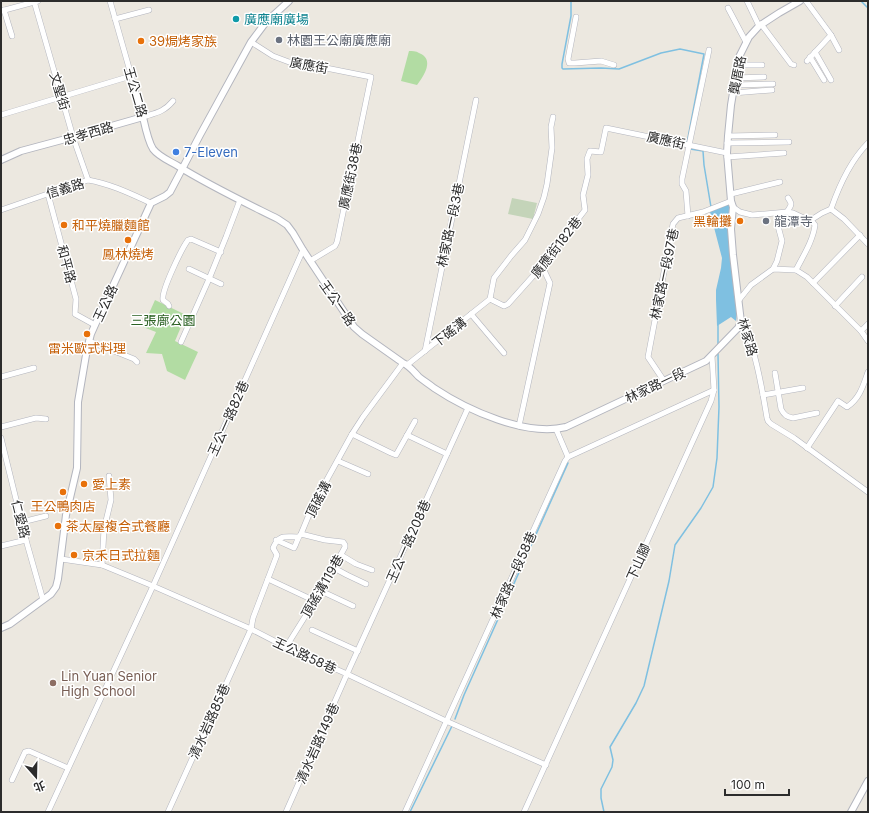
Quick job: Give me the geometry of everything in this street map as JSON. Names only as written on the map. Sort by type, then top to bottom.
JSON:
[{"type":"street","points":[[12,36],[2,11],[35,1]]},
{"type":"street","name":"文聖街","points":[[35,1],[73,137],[88,180]]},
{"type":"street","name":"王公二路","points":[[110,1],[153,148],[163,157],[182,169]]},
{"type":"street","points":[[151,203],[170,192],[251,42],[266,22],[288,1]]},
{"type":"street","points":[[747,1],[760,25],[794,66]]},
{"type":"street","name":"龔厝路","points":[[731,105],[738,57],[746,42],[760,25],[800,1]]},
{"type":"street","points":[[806,1],[831,35],[839,50]]},
{"type":"street","points":[[728,8],[746,42]]},
{"type":"street","points":[[115,19],[149,10]]},
{"type":"street","points":[[576,17],[568,59],[570,62],[601,61],[614,65]]},
{"type":"street","points":[[824,80],[809,59],[831,35]]},
{"type":"street","name":"廣應街","points":[[251,42],[273,56],[288,62],[371,77]]},
{"type":"street","points":[[688,216],[686,191],[682,184],[682,179],[687,146],[709,50]]},
{"type":"street","points":[[815,52],[832,80]]},
{"type":"street","points":[[737,65],[762,65]]},
{"type":"street","points":[[1,115],[10,111],[131,76]]},
{"type":"street","name":"廣應街38巷","points":[[310,261],[335,246],[371,77]]},
{"type":"street","points":[[735,78],[764,77]]},
{"type":"street","points":[[733,93],[772,87],[734,85]]},
{"type":"street","name":"林家路一段3巷","points":[[425,351],[476,100]]},
{"type":"street","name":"忠孝西路","points":[[1,160],[21,151],[161,111],[168,107],[173,101]]},
{"type":"street","name":"林家路","points":[[731,105],[727,155],[732,201],[731,229],[733,255],[741,322],[747,330],[752,344],[768,421],[868,492]]},
{"type":"street","points":[[490,299],[494,278],[525,240],[538,214],[544,197],[552,148],[551,126],[553,117]]},
{"type":"street","name":"廣應街","points":[[606,128],[727,155],[784,153]]},
{"type":"street","name":"廣應街182巷","points":[[490,299],[504,306],[508,304],[542,266],[585,210],[584,195],[588,175],[587,159],[590,151],[601,152],[606,128]]},
{"type":"street","points":[[728,136],[775,135]]},
{"type":"street","points":[[727,144],[789,142]]},
{"type":"street","points":[[811,220],[831,209],[838,189],[848,171],[862,149],[868,143]]},
{"type":"street","name":"王公一路","points":[[182,169],[284,222],[290,228],[344,314],[354,327],[405,364],[420,378],[434,388],[468,408],[488,416],[519,426],[547,430],[556,429]]},
{"type":"street","name":"信義路","points":[[1,210],[88,180],[119,189],[151,203]]},
{"type":"street","name":"林家路一段97巷","points":[[664,381],[648,357],[673,224],[678,218],[711,209],[780,182]]},
{"type":"street","name":"和平路","points":[[48,194],[76,299],[75,314],[95,325]]},
{"type":"street","points":[[787,212],[791,205],[788,198]]},
{"type":"street","points":[[181,342],[209,279],[240,200]]},
{"type":"street","points":[[732,201],[740,212],[752,215],[787,212],[811,220],[815,225],[812,236],[796,270]]},
{"type":"street","name":"王公路","points":[[1,628],[10,624],[43,600],[51,594],[56,587],[66,515],[77,468],[78,402],[89,341],[151,203]]},
{"type":"street","points":[[831,209],[844,219],[868,244]]},
{"type":"street","points":[[739,300],[751,284],[773,269],[777,261],[782,241],[778,226],[777,214]]},
{"type":"street","points":[[813,283],[860,235]]},
{"type":"street","points":[[169,306],[163,300],[162,296],[168,279],[188,240],[191,239],[220,252]]},
{"type":"street","name":"王公一路82巷","points":[[48,812],[153,586],[303,250]]},
{"type":"street","points":[[519,426],[550,283],[542,266]]},
{"type":"street","points":[[189,269],[221,284]]},
{"type":"street","points":[[773,269],[796,270],[808,278],[861,331],[868,341]]},
{"type":"street","points":[[835,306],[862,277]]},
{"type":"street","name":"下磘溝","points":[[405,364],[425,351],[490,299]]},
{"type":"street","points":[[471,314],[504,353]]},
{"type":"street","name":"林家路一段","points":[[556,429],[566,427],[706,361],[738,328],[741,322]]},
{"type":"street","points":[[861,331],[868,324]]},
{"type":"street","points":[[89,341],[134,359],[137,362]]},
{"type":"street","name":"下山腳","points":[[546,765],[712,401],[714,390],[712,356]]},
{"type":"street","name":"頂磘溝","points":[[299,535],[352,434],[363,417],[405,364]]},
{"type":"street","points":[[1,377],[34,368]]},
{"type":"street","points":[[807,448],[838,401],[847,407],[852,404],[861,392],[868,372]]},
{"type":"street","points":[[775,374],[784,415],[793,418],[817,413]]},
{"type":"street","points":[[763,395],[803,388]]},
{"type":"street","points":[[556,429],[568,457],[714,390]]},
{"type":"street","name":"王公一路208巷","points":[[347,674],[468,408]]},
{"type":"street","points":[[1,427],[36,418],[46,418]]},
{"type":"street","points":[[352,434],[396,455],[415,421]]},
{"type":"street","points":[[407,435],[448,454]]},
{"type":"street","name":"仁愛路","points":[[1,438],[26,540],[43,600]]},
{"type":"street","name":"林家路一段58巷","points":[[405,812],[568,457]]},
{"type":"street","points":[[338,461],[368,474]]},
{"type":"street","points":[[102,565],[104,529],[111,500],[110,476]]},
{"type":"street","points":[[22,522],[46,516]]},
{"type":"street","points":[[251,629],[253,618],[277,555],[273,548],[276,540],[299,535],[298,541],[294,548],[276,540]]},
{"type":"street","name":"頂磘溝119巷","points":[[286,647],[321,591],[345,547],[343,542],[299,535]]},
{"type":"street","points":[[1,546],[26,540]]},
{"type":"street","points":[[340,555],[356,564],[372,570]]},
{"type":"street","name":"王公路58巷","points":[[61,559],[102,565],[153,586],[251,629],[286,647],[446,721],[546,765]]},
{"type":"street","points":[[334,568],[366,584]]},
{"type":"street","points":[[268,579],[314,600]]},
{"type":"street","points":[[321,591],[353,606]]},
{"type":"street","name":"清水岩路85巷","points":[[168,812],[251,629]]},
{"type":"street","points":[[312,630],[358,651]]},
{"type":"street","name":"清水岩路149巷","points":[[286,812],[347,674]]},
{"type":"street","points":[[12,780],[25,752],[29,752],[68,768]]},
{"type":"street","points":[[524,812],[546,765]]},
{"type":"street","points":[[851,812],[868,781]]},
{"type":"green space","points":[[409,51],[418,52],[424,56],[427,63],[425,73],[417,85],[401,81]]},
{"type":"green space","points":[[512,198],[537,203],[533,219],[508,214]]},
{"type":"green space","name":"三張廍公園","points":[[155,300],[186,315],[175,341],[198,352],[185,380],[167,371],[162,354],[146,353],[156,332],[143,327]]},
{"type":"water","points":[[729,203],[731,253],[737,311],[736,321],[731,317],[717,326],[716,290],[722,258],[710,212]]},
{"type":"waterway","points":[[571,1],[571,16],[562,64],[563,69],[619,69],[661,53],[680,49],[704,54],[687,143]]},
{"type":"waterway","points":[[861,1],[868,8]]},
{"type":"waterway","points":[[690,149],[703,151],[711,207]]},
{"type":"waterway","points":[[718,325],[718,345]]},
{"type":"waterway","points":[[604,812],[601,789],[612,767],[613,760],[610,747],[636,703],[644,686],[669,581],[675,545],[701,508],[713,487],[717,458],[719,407],[718,354]]},
{"type":"waterway","points":[[455,719],[464,695],[568,463]]},
{"type":"waterway","points":[[410,812],[452,726]]},
{"type":"place","name":"廣應廟廣場","points":[[236,19]]},
{"type":"place","name":"林園王公廟廣應廟","points":[[279,40]]},
{"type":"place","name":"39焗烤家族","points":[[141,41]]},
{"type":"place","name":"7-Eleven","points":[[176,152]]},
{"type":"place","name":"黑輪攤","points":[[740,221]]},
{"type":"place","name":"龍潭寺","points":[[766,221]]},
{"type":"place","name":"和平燒臘麵館","points":[[64,225]]},
{"type":"place","name":"鳳林燒烤","points":[[128,240]]},
{"type":"place","name":"雷米歐式料理","points":[[87,334]]},
{"type":"place","name":"愛上素","points":[[84,484]]},
{"type":"place","name":"王公鴨肉店","points":[[63,492]]},
{"type":"place","name":"茶太屋複合式餐廳","points":[[58,526]]},
{"type":"place","name":"京禾日式拉麵","points":[[74,555]]},
{"type":"place","name":"Lin Yuan Senior High School","points":[[53,683]]}]
